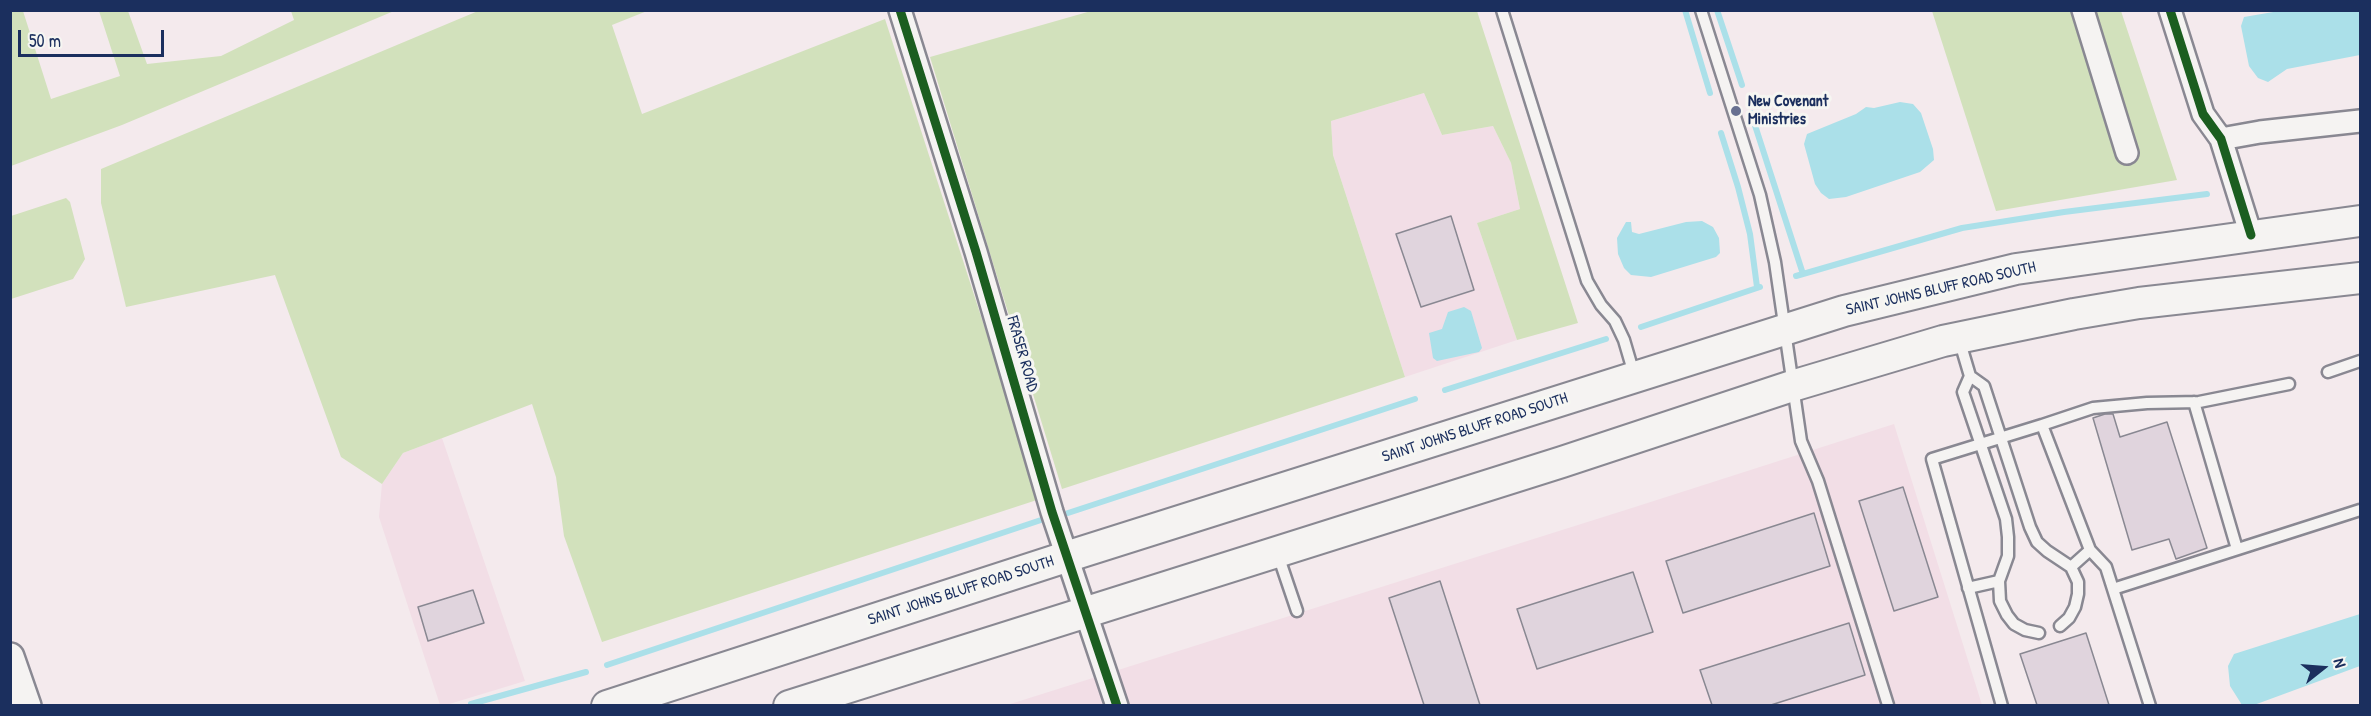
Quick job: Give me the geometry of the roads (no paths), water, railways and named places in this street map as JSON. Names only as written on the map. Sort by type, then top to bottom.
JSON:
[{"type":"main road","name":"SAINT JOHNS BLUFF ROAD SOUTH","points":[[607,705],[1844,311],[2016,269],[2361,221]]},
{"type":"main road","points":[[789,705],[1562,462],[1792,386],[1959,338],[2139,303],[2361,278]]},
{"type":"street","name":"FRASER ROAD","points":[[900,10],[976,252],[1052,512],[1069,556],[1117,705]]},
{"type":"street","points":[[2083,10],[2127,153]]},
{"type":"street","points":[[2170,10],[2203,114],[2221,140],[2251,235]]},
{"type":"street","points":[[2221,140],[2260,132],[2361,121]]},
{"type":"street","points":[[10,657],[27,705]]},
{"type":"lane","points":[[1502,10],[1587,281],[1601,305],[1615,321],[1624,340],[1635,377]]},
{"type":"lane","points":[[1701,10],[1760,195],[1775,262],[1801,441],[1818,481],[1888,705]]},
{"type":"lane","points":[[1959,338],[1970,376],[1984,386],[2030,527],[2037,542],[2071,567],[2078,582],[2075,607],[2060,627]]},
{"type":"lane","points":[[2328,372],[2361,361]]},
{"type":"lane","points":[[1970,376],[1963,392],[2006,519],[2008,556],[1999,581],[2000,601],[2014,624],[2025,630],[2039,633]]},
{"type":"lane","points":[[2002,705],[1932,459],[2093,408],[2194,402],[2289,384]]},
{"type":"lane","points":[[2194,402],[2238,549]]},
{"type":"lane","points":[[2042,425],[2090,550],[2106,567],[2151,705]]},
{"type":"lane","points":[[2113,589],[2361,510]]},
{"type":"lane","points":[[2071,567],[2090,550]]},
{"type":"lane","points":[[1277,551],[1297,611]]},
{"type":"lane","points":[[1968,588],[1999,581]]},
{"type":"water","points":[[2279,11],[2360,11],[2360,55],[2287,69],[2268,82],[2258,78],[2249,66],[2241,26],[2244,17]]},
{"type":"water","points":[[1900,102],[1913,104],[1921,113],[1933,149],[1934,160],[1920,172],[1846,197],[1829,199],[1821,193],[1815,184],[1804,144],[1807,134],[1856,114],[1866,107],[1874,108]]},
{"type":"water","points":[[1702,221],[1713,227],[1719,238],[1720,253],[1716,257],[1651,277],[1631,275],[1624,268],[1618,254],[1617,238],[1626,222],[1631,222],[1632,232],[1639,234],[1686,222]]},
{"type":"water","points":[[1464,307],[1471,311],[1482,348],[1479,352],[1437,361],[1433,358],[1429,333],[1442,329],[1448,312]]},
{"type":"water","points":[[2360,614],[2360,666],[2254,705],[2242,705],[2230,686],[2228,666],[2234,654]]},
{"type":"waterway","points":[[1685,10],[1710,93]]},
{"type":"waterway","points":[[1717,10],[1742,85]]},
{"type":"waterway","points":[[1751,113],[1803,274]]},
{"type":"waterway","points":[[1721,133],[1750,234],[1757,287]]},
{"type":"waterway","points":[[1796,276],[1962,228],[2064,212],[2207,194]]},
{"type":"waterway","points":[[1641,327],[1760,287]]},
{"type":"waterway","points":[[1445,390],[1606,339]]},
{"type":"waterway","points":[[1068,513],[1415,399]]},
{"type":"waterway","points":[[607,665],[1041,520]]},
{"type":"waterway","points":[[471,704],[586,672]]},
{"type":"place","name":"New Covenant Ministries","points":[[1736,111]]}]
